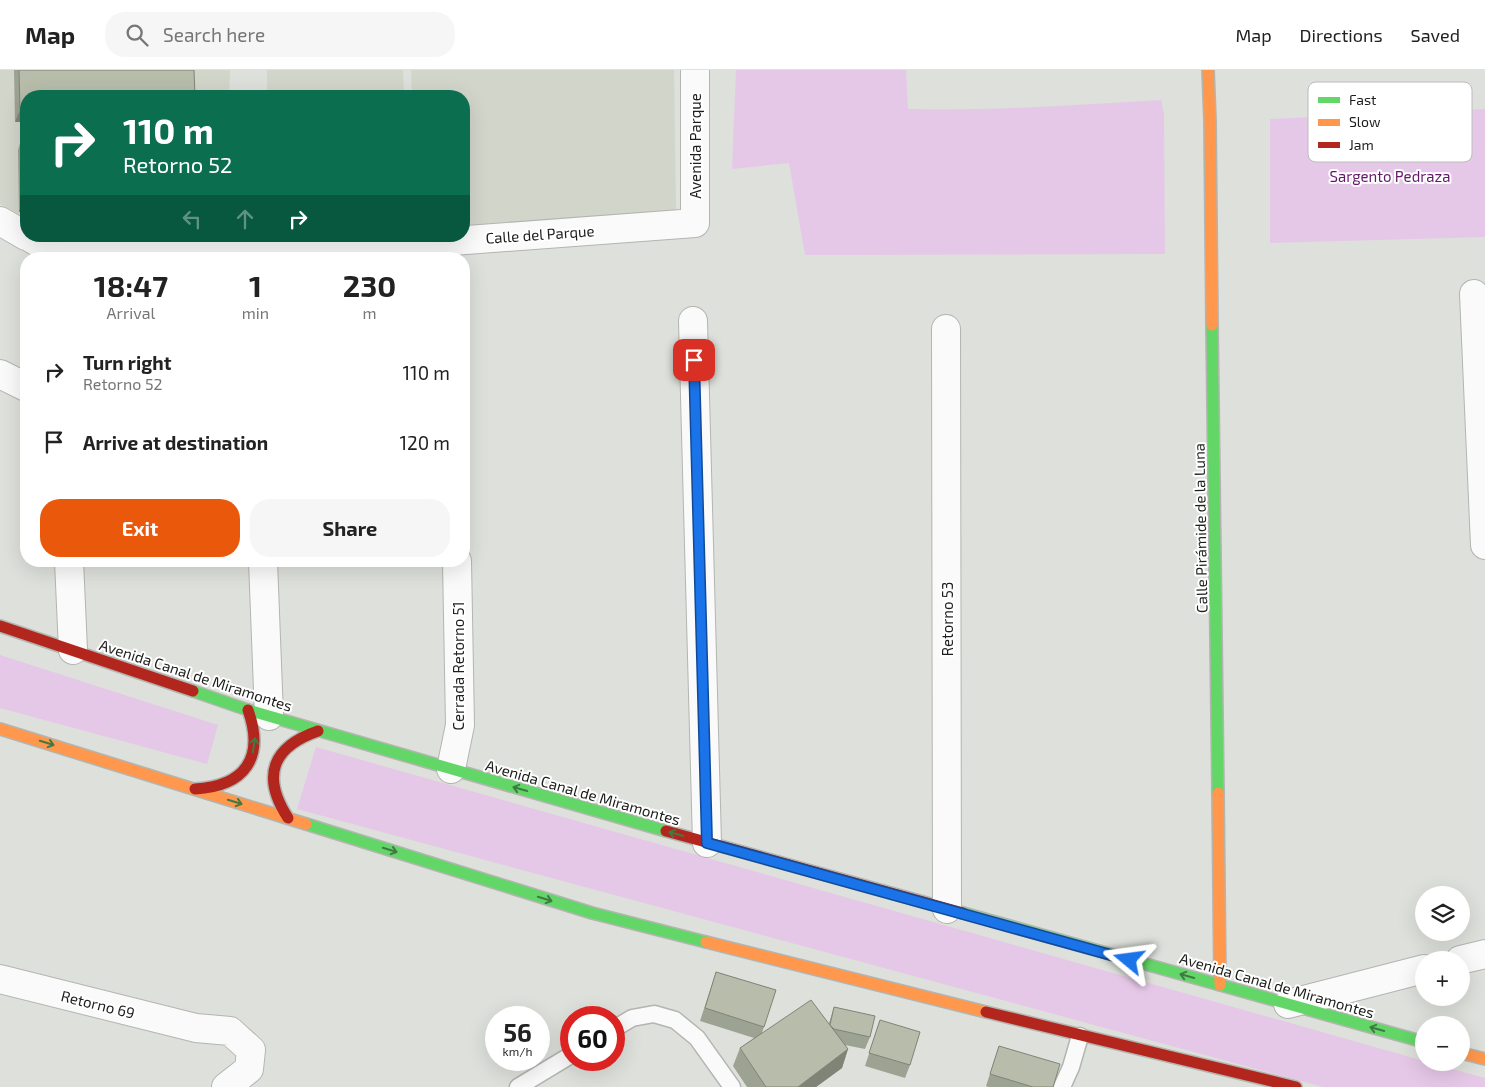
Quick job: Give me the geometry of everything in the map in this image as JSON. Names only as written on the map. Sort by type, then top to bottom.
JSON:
[{"type":"main road","name":"Calle Pirámide de la Luna","points":[[1208,70],[1220,985]]},
{"type":"main road","name":"Avenida Canal de Miramontes","points":[[0,626],[318,731],[707,843],[1415,1039]]},
{"type":"main road","points":[[193,789],[221,786],[244,770],[251,758],[255,734],[253,722],[259,713]]},
{"type":"main road","points":[[288,818],[280,809],[275,797],[273,786],[277,761],[294,740],[318,731]]},
{"type":"main road","points":[[5,736],[193,789],[592,913],[1080,1036],[1296,1087]]},
{"type":"main road","points":[[1470,1056],[1485,1060]]},
{"type":"street","name":"Avenida Parque","points":[[694,70],[695,223]]},
{"type":"street","name":"Calle del Parque","points":[[0,221],[20,232]]},
{"type":"street","name":"Calle del Parque","points":[[470,240],[695,223]]},
{"type":"street","name":"Calle del Parque","points":[[38,242],[42,244],[204,252]]},
{"type":"street","name":"Calle del Parque","points":[[305,252],[440,242]]},
{"type":"street","points":[[1474,294],[1485,545]]},
{"type":"street","points":[[692,321],[707,843]]},
{"type":"street","name":"Retorno 53","points":[[946,329],[947,909]]},
{"type":"street","points":[[0,374],[20,383]]},
{"type":"street","points":[[69,567],[74,650]]},
{"type":"street","points":[[259,713],[263,567]]},
{"type":"street","name":"Cerrada Retorno 51","points":[[451,769],[460,725],[457,567]]},
{"type":"street","points":[[1470,958],[1485,954]]},
{"type":"street","points":[[1288,1004],[1415,971]]},
{"type":"street","name":"Retorno 69","points":[[0,979],[196,1028],[230,1031],[251,1050],[249,1069],[226,1087]]},
{"type":"lane","points":[[625,1022],[632,1018],[654,1014],[675,1020],[697,1038],[732,1087]]},
{"type":"lane","points":[[1062,1087],[1071,1067],[1080,1036]]},
{"type":"lane","points":[[518,1087],[560,1062]]},
{"type":"shaded area","points":[[0,70],[230,70],[229,90],[20,90],[20,214],[0,204]]},
{"type":"shaded area","points":[[267,70],[403,70],[404,90],[267,90]]},
{"type":"shaded area","points":[[411,70],[674,70],[676,212],[470,226],[470,90],[412,90]]},
{"type":"green space","points":[[736,70],[906,70],[908,109],[1066,106],[1161,100],[1164,115],[1165,254],[805,255],[789,163],[732,169]]},
{"type":"green space","name":"Sargento Pedraza","points":[[1485,109],[1485,237],[1270,243],[1270,119],[1308,117],[1308,162],[1472,162],[1472,110]]},
{"type":"green space","points":[[0,655],[218,725],[207,764],[0,708]]},
{"type":"green space","points":[[316,747],[1415,1058],[1415,1071],[1459,1071],[1485,1078],[1485,1087],[1323,1087],[297,809]]},
{"type":"building","points":[[19,70],[194,70],[195,90],[20,90],[20,110]]},
{"type":"building","points":[[716,972],[776,990],[764,1027],[705,1008]]},
{"type":"building","points":[[811,1000],[848,1049],[798,1087],[766,1087],[740,1048]]},
{"type":"building","points":[[834,1007],[875,1016],[870,1037],[834,1029],[830,1025]]},
{"type":"building","points":[[880,1020],[920,1032],[910,1065],[869,1053]]},
{"type":"building","points":[[999,1046],[1060,1064],[1053,1087],[1033,1087],[990,1074]]},
{"type":"traffic: fast","points":[[1212,325],[1218,793]]},
{"type":"traffic: fast","points":[[193,691],[248,710],[666,831]]},
{"type":"traffic: fast","points":[[306,824],[592,913],[706,942]]},
{"type":"traffic: fast","points":[[963,913],[1415,1039]]},
{"type":"traffic: slow","points":[[1208,70],[1212,325]]},
{"type":"traffic: slow","points":[[0,729],[306,824]]},
{"type":"traffic: slow","points":[[1218,793],[1220,985]]},
{"type":"traffic: slow","points":[[706,942],[986,1012]]},
{"type":"traffic: slow","points":[[1470,1055],[1485,1059]]},
{"type":"traffic: jam","points":[[0,626],[193,691]]},
{"type":"traffic: jam","points":[[195,789],[212,787],[227,782],[247,766],[252,755],[254,742],[253,727],[248,710]]},
{"type":"traffic: jam","points":[[288,818],[275,789],[273,776],[276,765],[281,754],[290,745],[318,731]]},
{"type":"traffic: jam","points":[[666,831],[963,913]]},
{"type":"traffic: jam","points":[[986,1012],[1296,1087]]},
{"type":"route","points":[[694,360],[707,843],[1129,960]]}]
